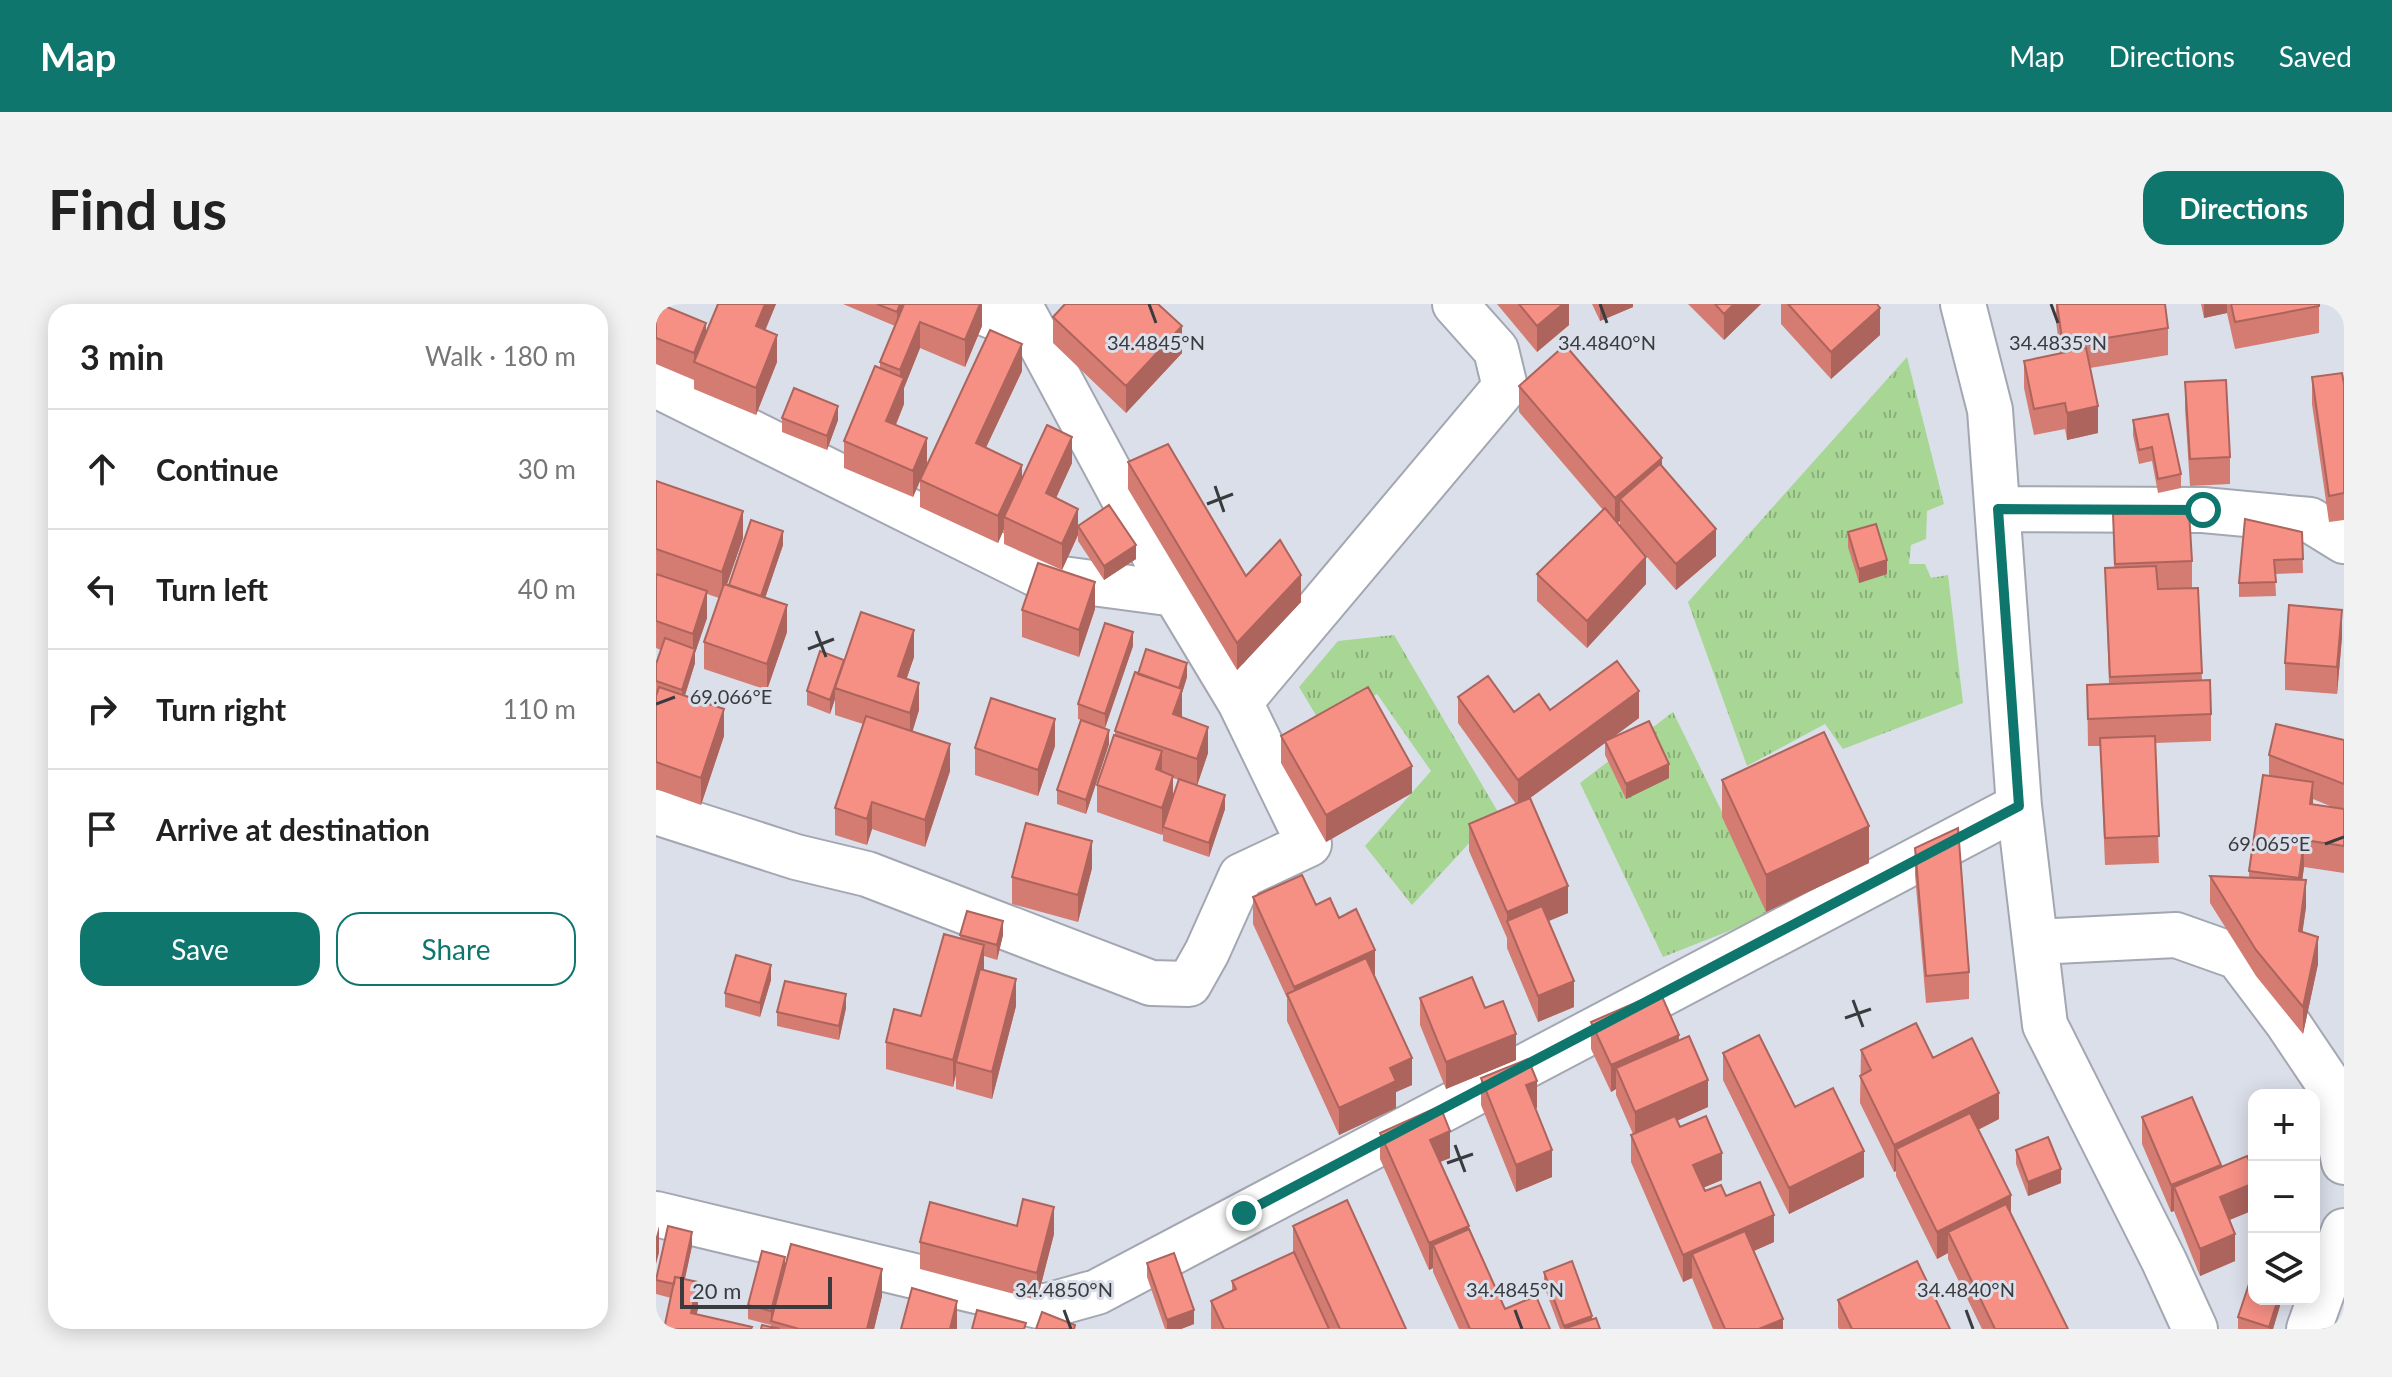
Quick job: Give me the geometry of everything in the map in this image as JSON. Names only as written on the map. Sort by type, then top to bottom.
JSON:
[{"type":"street","points":[[656,812],[796,857],[867,874],[1151,983],[1189,984],[1241,876],[1309,844],[1240,702],[1175,594],[1027,318],[961,304]]},
{"type":"street","points":[[1240,702],[1505,387],[1496,350],[1455,304]]},
{"type":"street","points":[[1963,304],[1990,410],[2019,806],[2045,1025],[2195,1329]]},
{"type":"street","points":[[656,385],[1040,576],[1175,594]]},
{"type":"street","points":[[1998,509],[2218,511],[2310,520],[2344,541]]},
{"type":"street","points":[[656,1214],[1043,1307],[1097,1292],[2019,806]]},
{"type":"street","points":[[2035,942],[2176,935],[2238,957],[2336,1084],[2344,1162]]},
{"type":"street","points":[[2309,1329],[2344,1231]]},
{"type":"green space","points":[[1907,357],[1944,504],[1927,511],[1926,539],[1911,545],[1909,564],[1925,564],[1931,578],[1948,575],[1963,703],[1843,749],[1825,724],[1747,766],[1688,602]]},
{"type":"green space","points":[[1394,635],[1498,812],[1412,905],[1365,846],[1431,771],[1377,694],[1323,727],[1299,687],[1338,641]]},
{"type":"green space","points":[[1673,712],[1772,914],[1663,957],[1580,783]]},
{"type":"building","points":[[656,304],[706,323],[694,353],[656,338]]},
{"type":"building","points":[[718,304],[765,304],[756,326],[777,335],[756,388],[694,362]]},
{"type":"building","points":[[877,304],[900,304],[897,312]]},
{"type":"building","points":[[904,304],[980,304],[965,340],[920,322],[900,370],[880,362]]},
{"type":"building","points":[[1065,304],[1158,304],[1182,326],[1126,386],[1053,317]]},
{"type":"building","points":[[1519,304],[1563,304],[1537,326]]},
{"type":"building","points":[[1715,304],[1734,304],[1724,314]]},
{"type":"building","points":[[1788,304],[1877,304],[1880,308],[1831,352]]},
{"type":"building","points":[[2057,304],[2165,304],[2168,328],[2063,345]]},
{"type":"building","points":[[2231,304],[2319,304],[2319,306],[2235,322]]},
{"type":"building","points":[[990,330],[1022,344],[976,443],[1022,465],[998,516],[920,480]]},
{"type":"building","points":[[1565,345],[1662,458],[1615,498],[1519,386]]},
{"type":"building","points":[[2086,348],[2098,406],[2067,413],[2065,403],[2034,409],[2024,361]]},
{"type":"building","points":[[875,366],[904,378],[886,421],[927,438],[913,471],[844,441]]},
{"type":"building","points":[[2342,373],[2344,493],[2329,496],[2312,377]]},
{"type":"building","points":[[2226,380],[2230,457],[2190,459],[2185,382]]},
{"type":"building","points":[[794,388],[838,406],[827,436],[782,418]]},
{"type":"building","points":[[2168,414],[2181,474],[2158,479],[2152,447],[2139,450],[2133,420]]},
{"type":"building","points":[[1047,425],[1072,437],[1046,493],[1078,509],[1062,544],[1004,517]]},
{"type":"building","points":[[1168,444],[1246,576],[1280,540],[1301,575],[1237,643],[1128,462]]},
{"type":"building","points":[[1660,464],[1716,529],[1676,564],[1620,499]]},
{"type":"building","points":[[656,481],[743,511],[722,572],[656,549]]},
{"type":"building","points":[[1109,505],[1136,545],[1104,566],[1078,526]]},
{"type":"building","points":[[1605,508],[1646,557],[1587,621],[1537,574]]},
{"type":"building","points":[[2189,511],[2192,561],[2115,564],[2113,514]]},
{"type":"building","points":[[2245,519],[2302,532],[2303,559],[2274,560],[2276,582],[2239,583]]},
{"type":"building","points":[[751,520],[783,531],[761,596],[729,585]]},
{"type":"building","points":[[1876,524],[1887,560],[1859,569],[1848,532]]},
{"type":"building","points":[[1038,563],[1095,582],[1079,630],[1022,610]]},
{"type":"building","points":[[2156,566],[2158,589],[2198,588],[2202,673],[2110,677],[2105,568]]},
{"type":"building","points":[[656,574],[707,591],[693,634],[656,621]]},
{"type":"building","points":[[724,584],[787,605],[767,664],[704,642]]},
{"type":"building","points":[[2289,605],[2342,610],[2337,667],[2285,663]]},
{"type":"building","points":[[861,612],[914,630],[898,676],[919,683],[910,713],[835,688]]},
{"type":"building","points":[[1105,623],[1133,632],[1105,714],[1078,704]]},
{"type":"building","points":[[665,638],[695,649],[682,690],[656,681],[656,664]]},
{"type":"building","points":[[1146,649],[1187,663],[1179,688],[1138,674]]},
{"type":"building","points":[[820,651],[844,660],[830,700],[807,691]]},
{"type":"building","points":[[1617,661],[1639,691],[1518,780],[1458,697],[1488,676],[1514,712],[1539,694],[1550,710]]},
{"type":"building","points":[[1135,672],[1182,689],[1173,714],[1208,727],[1197,759],[1115,731]]},
{"type":"building","points":[[2210,680],[2211,714],[2088,719],[2087,685]]},
{"type":"building","points":[[659,687],[724,709],[701,778],[656,762],[656,696]]},
{"type":"building","points":[[1368,687],[1412,766],[1326,815],[1281,736]]},
{"type":"building","points":[[991,698],[1055,719],[1038,770],[975,748]]},
{"type":"building","points":[[866,716],[950,744],[925,820],[872,802],[867,819],[835,808]]},
{"type":"building","points":[[1081,720],[1109,730],[1086,800],[1057,790]]},
{"type":"building","points":[[1649,721],[1669,764],[1626,784],[1605,741]]},
{"type":"building","points":[[2276,724],[2344,740],[2344,784],[2269,755]]},
{"type":"building","points":[[1824,732],[1869,826],[1766,875],[1722,780]]},
{"type":"building","points":[[1114,735],[1162,751],[1156,769],[1173,776],[1162,808],[1097,785]]},
{"type":"building","points":[[2155,736],[2159,836],[2105,838],[2100,738]]},
{"type":"building","points":[[2263,775],[2313,782],[2310,804],[2344,809],[2344,846],[2304,840],[2299,878],[2249,871]]},
{"type":"building","points":[[1179,779],[1225,795],[1209,843],[1163,827]]},
{"type":"building","points":[[1530,798],[1568,886],[1507,912],[1469,824]]},
{"type":"building","points":[[1026,823],[1092,841],[1078,895],[1012,877]]},
{"type":"building","points":[[1958,828],[1969,972],[1926,976],[1915,848]]},
{"type":"building","points":[[1302,875],[1316,905],[1330,898],[1339,918],[1356,909],[1375,950],[1294,987],[1253,897]]},
{"type":"building","points":[[2210,876],[2306,880],[2299,931],[2318,937],[2303,1007],[2256,950]]},
{"type":"building","points":[[1542,906],[1574,981],[1538,996],[1507,921]]},
{"type":"building","points":[[967,911],[1003,921],[997,945],[960,935]]},
{"type":"building","points":[[944,934],[984,945],[953,1060],[886,1042],[894,1009],[921,1016]]},
{"type":"building","points":[[736,955],[771,965],[760,1003],[725,993]]},
{"type":"building","points":[[1366,958],[1412,1058],[1390,1068],[1396,1081],[1339,1108],[1287,994]]},
{"type":"building","points":[[980,969],[1016,979],[992,1072],[956,1062]]},
{"type":"building","points":[[1472,977],[1485,1008],[1503,1001],[1516,1034],[1446,1062],[1420,998]]},
{"type":"building","points":[[785,981],[846,994],[839,1026],[777,1012]]},
{"type":"building","points":[[1660,992],[1679,1035],[1611,1065],[1591,1022]]},
{"type":"building","points":[[1916,1023],[1933,1058],[1972,1038],[1999,1093],[1894,1145],[1860,1076],[1871,1070],[1861,1050]]},
{"type":"building","points":[[1759,1035],[1795,1107],[1833,1088],[1864,1151],[1789,1188],[1723,1053]]},
{"type":"building","points":[[1689,1036],[1708,1080],[1635,1112],[1616,1068]]},
{"type":"building","points":[[1528,1059],[1537,1081],[1526,1085],[1552,1150],[1516,1165],[1481,1078]]},
{"type":"building","points":[[2192,1097],[2221,1165],[2171,1185],[2142,1117]]},
{"type":"building","points":[[1440,1106],[1450,1131],[1430,1140],[1469,1226],[1429,1243],[1380,1133]]},
{"type":"building","points":[[1970,1113],[2011,1195],[1937,1232],[1896,1149]]},
{"type":"building","points":[[1675,1116],[1680,1127],[1706,1116],[1722,1153],[1693,1165],[1705,1191],[1721,1185],[1726,1196],[1760,1182],[1774,1215],[1683,1255],[1631,1135]]},
{"type":"building","points":[[2048,1137],[2061,1169],[2028,1182],[2016,1150]]},
{"type":"building","points":[[2248,1158],[2248,1185],[2220,1197],[2235,1234],[2200,1249],[2174,1187]]},
{"type":"building","points":[[1023,1199],[1054,1207],[1037,1273],[920,1242],[930,1202],[1017,1226]]},
{"type":"building","points":[[1347,1200],[1406,1329],[1340,1329],[1293,1226]]},
{"type":"building","points":[[2006,1204],[2068,1329],[1995,1329],[1948,1232]]},
{"type":"building","points":[[668,1226],[692,1232],[682,1278],[675,1277],[674,1284],[656,1280]]},
{"type":"building","points":[[1469,1229],[1505,1309],[1536,1296],[1550,1329],[1470,1329],[1433,1245]]},
{"type":"building","points":[[1745,1231],[1783,1319],[1759,1329],[1725,1329],[1692,1254]]},
{"type":"building","points":[[791,1244],[882,1269],[867,1329],[799,1329],[771,1321]]},
{"type":"building","points":[[762,1251],[785,1257],[771,1311],[748,1305]]},
{"type":"building","points":[[1294,1252],[1329,1329],[1224,1329],[1211,1301],[1236,1289],[1232,1281]]},
{"type":"building","points":[[1174,1253],[1194,1310],[1167,1320],[1147,1263]]},
{"type":"building","points":[[1572,1261],[1592,1316],[1564,1326],[1544,1272]]},
{"type":"building","points":[[1917,1261],[1950,1329],[1852,1329],[1838,1300]]},
{"type":"building","points":[[675,1277],[698,1282],[691,1313],[751,1329],[664,1329]]},
{"type":"building","points":[[2248,1287],[2248,1305],[2276,1305],[2269,1327],[2238,1317]]},
{"type":"building","points":[[912,1288],[957,1301],[950,1329],[901,1329]]},
{"type":"building","points":[[977,1310],[1026,1323],[1024,1329],[972,1329]]},
{"type":"building","points":[[1042,1312],[1075,1325],[1074,1329],[1036,1329]]},
{"type":"building","points":[[1596,1318],[1600,1329],[1566,1328]]},
{"type":"route","points":[[1244,1213],[2019,806],[1998,509],[2203,510]]}]
